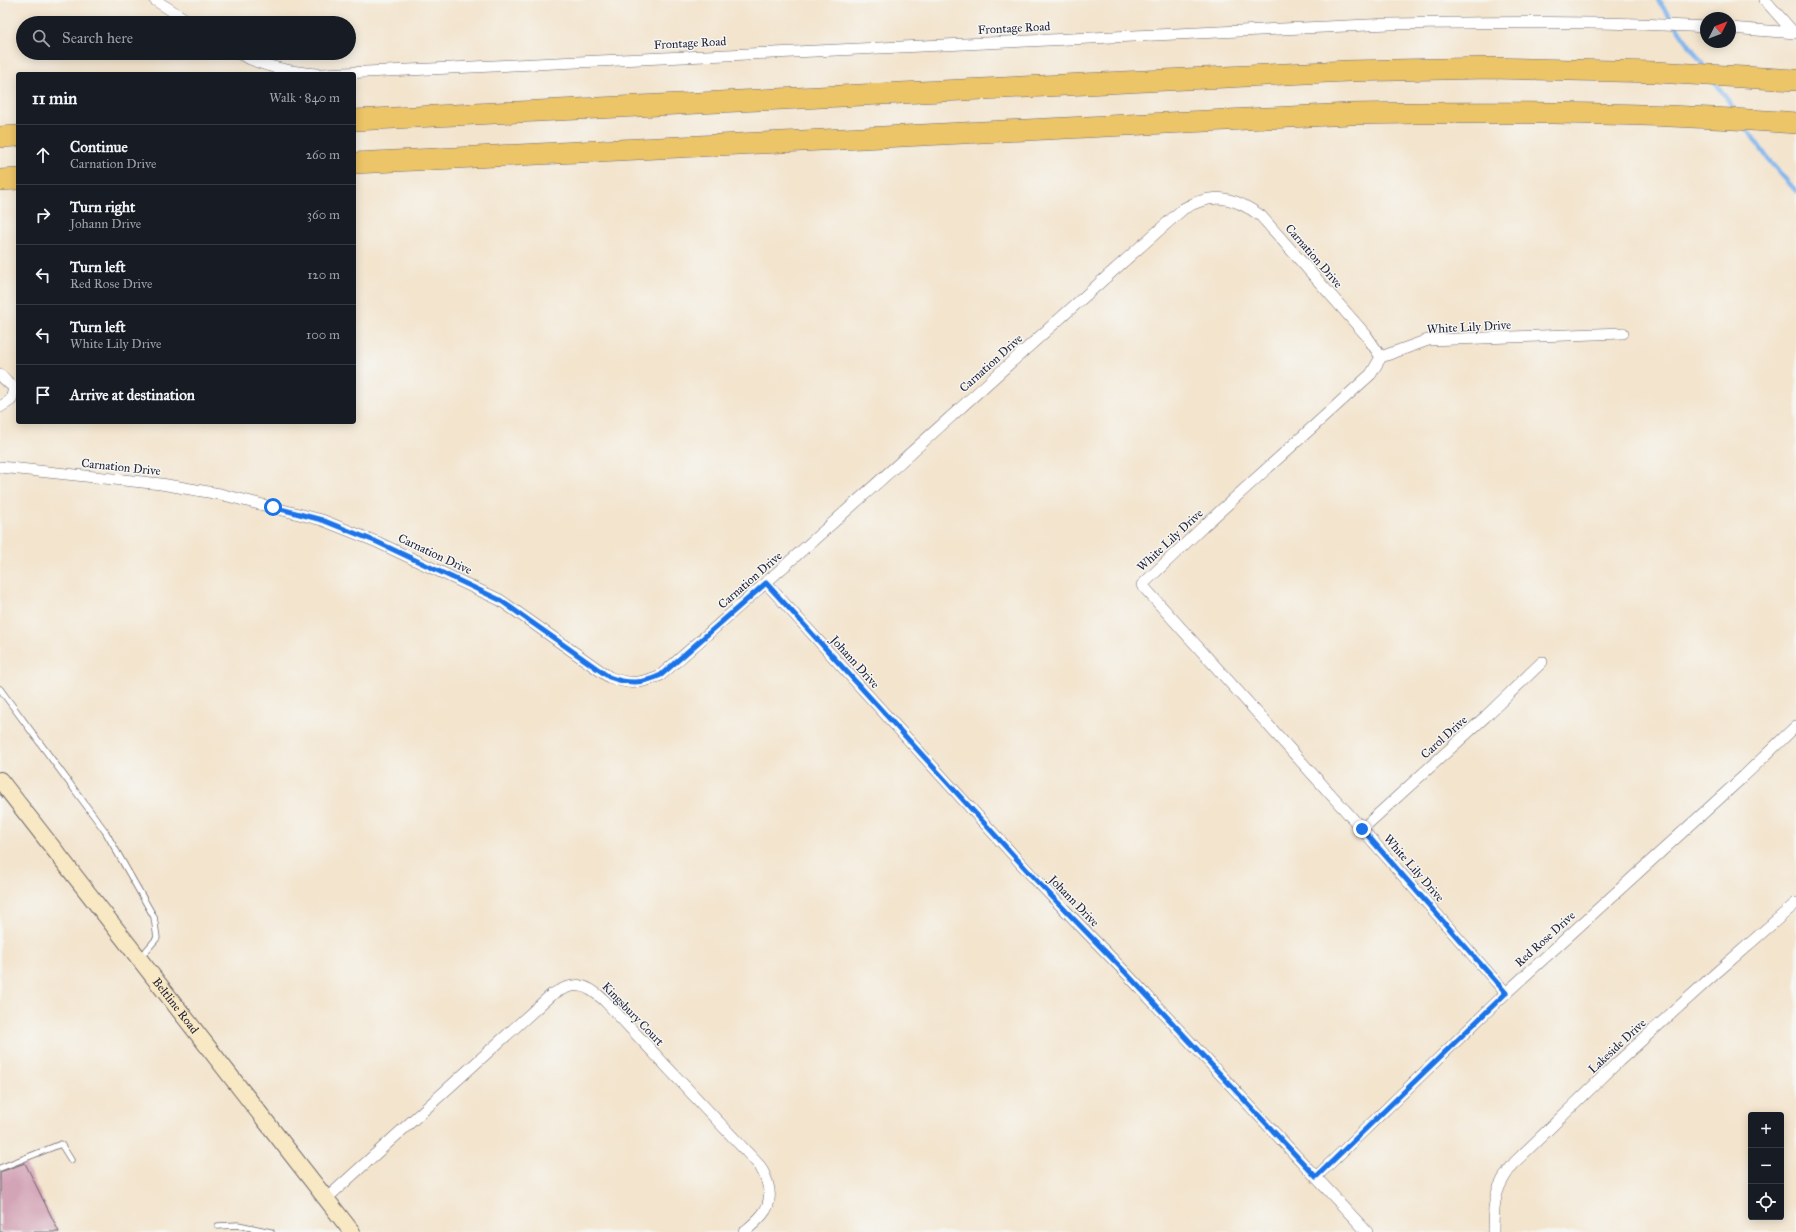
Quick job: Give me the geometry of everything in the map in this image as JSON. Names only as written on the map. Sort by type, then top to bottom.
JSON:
[{"type":"highway","points":[[356,120],[1348,71],[1490,68],[1655,72],[1796,80]]},
{"type":"highway","points":[[356,163],[1350,114],[1480,112],[1607,113],[1716,117],[1796,123]]},
{"type":"highway","points":[[0,137],[16,136]]},
{"type":"highway","points":[[0,180],[16,179]]},
{"type":"main road","name":"Beltline Road","points":[[0,780],[352,1232]]},
{"type":"street","points":[[155,0],[180,16]]},
{"type":"street","points":[[1765,0],[1795,33]]},
{"type":"street","name":"Frontage Road","points":[[356,72],[1390,24],[1508,22],[1644,23],[1700,27]]},
{"type":"street","points":[[1736,28],[1795,33]]},
{"type":"street","points":[[254,60],[268,66],[294,72]]},
{"type":"street","name":"Carnation Drive","points":[[0,467],[160,484],[220,494],[322,520],[384,545],[500,600],[609,677],[623,682],[635,683],[647,681],[661,675],[766,583],[1114,269],[1183,209],[1194,202],[1206,198],[1232,200],[1245,205],[1260,216],[1366,335],[1381,357]]},
{"type":"street","name":"White Lily Drive","points":[[1506,993],[1362,829],[1142,585],[1206,524],[1371,374],[1381,357],[1428,340],[1624,333]]},
{"type":"street","points":[[0,376],[14,388],[11,400],[0,407]]},
{"type":"street","name":"Johann Drive","points":[[766,583],[1030,873],[1126,973],[1367,1232]]},
{"type":"street","name":"Carol Drive","points":[[1362,829],[1486,717],[1542,662]]},
{"type":"street","name":"Red Rose Drive","points":[[1316,1177],[1506,993],[1744,776],[1796,726]]},
{"type":"street","name":"Lakeside Drive","points":[[1493,1232],[1493,1208],[1497,1190],[1504,1176],[1515,1162],[1625,1056],[1796,903]]},
{"type":"street","name":"Kingsbury Court","points":[[326,1199],[551,995],[560,989],[571,986],[585,985],[604,1000],[760,1166],[766,1176],[769,1188],[768,1201],[763,1214],[744,1232]]},
{"type":"lane","points":[[0,689],[105,831],[154,917],[157,938],[139,960]]},
{"type":"lane","points":[[0,1168],[61,1144],[71,1160]]},
{"type":"lane","points":[[218,1226],[238,1224],[271,1232]]},
{"type":"building","points":[[25,1163],[59,1232],[0,1232],[0,1172]]},
{"type":"waterway","points":[[1658,0],[1706,69]]},
{"type":"waterway","points":[[1715,82],[1737,113]]},
{"type":"waterway","points":[[1745,126],[1771,163],[1796,191]]},
{"type":"route","points":[[273,507],[322,520],[377,542],[500,600],[609,677],[623,682],[635,683],[647,681],[661,675],[766,583],[1035,879],[1126,973],[1316,1177],[1506,993],[1362,829]]}]
